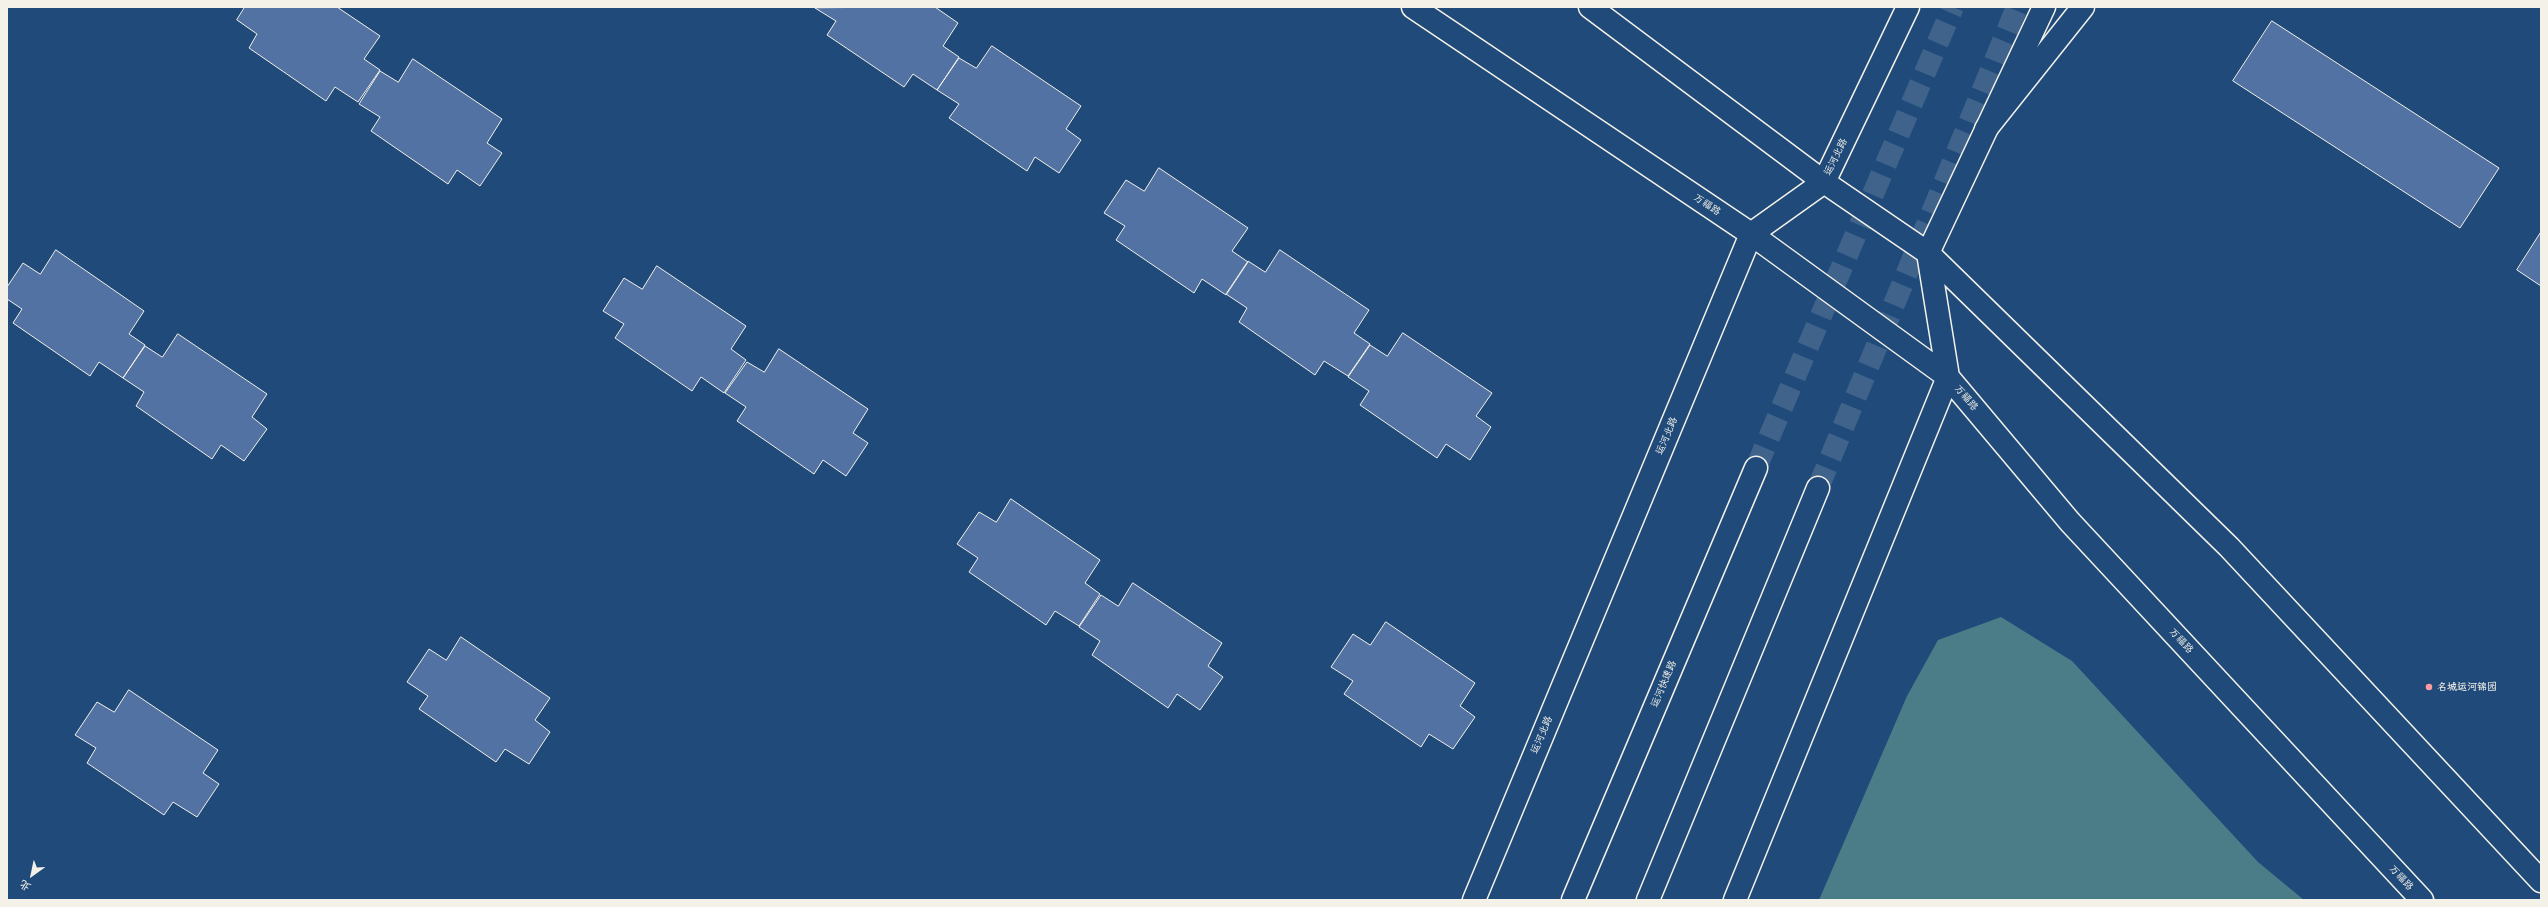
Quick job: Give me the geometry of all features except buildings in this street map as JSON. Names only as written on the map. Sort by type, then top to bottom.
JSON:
[{"type":"main road","name":"万福路","points":[[1413,7],[1751,234],[1948,377],[2070,522],[2422,900]]},
{"type":"main road","points":[[1590,7],[1824,182],[1928,253],[2229,547],[2541,880]]},
{"type":"main road","name":"运河北路","points":[[1474,900],[1751,234],[1824,182],[1908,7]]},
{"type":"main road","points":[[1736,900],[1948,377],[1928,253],[2044,7]]},
{"type":"main road","points":[[1986,129],[2083,7]]},
{"type":"main road","name":"运河快速路","points":[[1573,900],[1756,468]]},
{"type":"main road","points":[[1648,900],[1818,488]]},
{"type":"green space","points":[[2001,617],[2072,661],[2258,862],[2304,900],[1819,900],[1907,696],[1938,640]]},
{"type":"tunnel","points":[[1756,468],[1953,7]]},
{"type":"tunnel","points":[[1818,488],[2017,7]]},
{"type":"place","name":"名城运河锦园","points":[[2429,687]]}]
